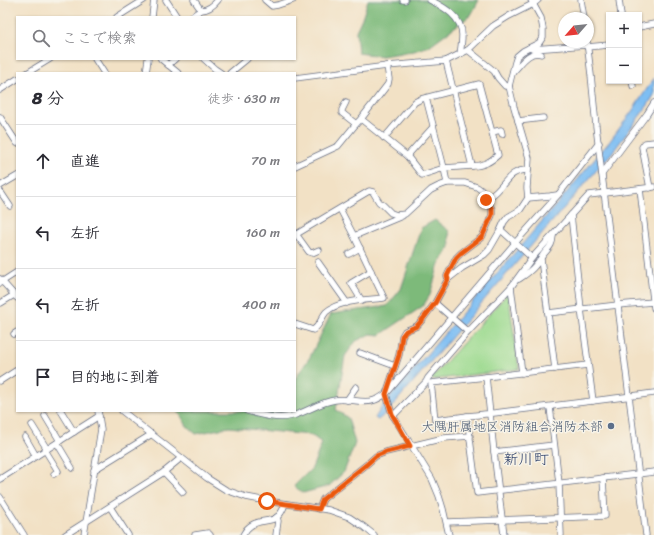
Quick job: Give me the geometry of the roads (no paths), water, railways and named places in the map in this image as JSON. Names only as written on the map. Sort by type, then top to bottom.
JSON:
[{"type":"street","points":[[119,16],[144,0]]},
{"type":"street","points":[[152,16],[154,0]]},
{"type":"street","points":[[166,0],[176,16]]},
{"type":"street","points":[[194,0],[201,10]]},
{"type":"street","points":[[193,16],[201,10],[213,6],[218,0]]},
{"type":"street","points":[[265,0],[272,6],[293,0]]},
{"type":"street","points":[[430,0],[454,15],[461,27],[462,35],[460,54]]},
{"type":"street","points":[[581,0],[583,12]]},
{"type":"street","points":[[619,0],[621,12]]},
{"type":"street","points":[[296,78],[387,66],[446,61],[468,50],[493,26],[534,1],[541,18],[543,29],[542,37],[539,43],[517,56],[509,86],[529,158],[527,188],[528,198],[520,210],[508,217],[504,222],[493,246],[484,255],[462,268],[448,279],[435,303],[417,326],[406,331],[402,336],[399,355],[386,396],[392,415],[432,479],[447,522],[449,535]]},
{"type":"street","points":[[642,26],[654,24]]},
{"type":"street","points":[[594,45],[606,44]]},
{"type":"street","points":[[529,48],[558,47]]},
{"type":"street","points":[[587,48],[646,535]]},
{"type":"street","points":[[468,50],[494,71],[502,84],[509,86]]},
{"type":"street","points":[[512,74],[530,54],[542,54]]},
{"type":"street","points":[[29,72],[48,60]]},
{"type":"street","points":[[96,60],[103,72]]},
{"type":"street","points":[[146,72],[148,60]]},
{"type":"street","points":[[162,60],[177,72]]},
{"type":"street","points":[[168,65],[174,60]]},
{"type":"street","points":[[205,60],[220,72]]},
{"type":"street","points":[[231,72],[247,60]]},
{"type":"street","points":[[446,61],[472,166]]},
{"type":"street","points":[[296,166],[338,146],[388,84],[389,79],[387,66]]},
{"type":"street","points":[[0,90],[16,80]]},
{"type":"street","points":[[361,119],[384,138],[407,156],[422,176],[444,168],[479,166],[492,160],[498,155],[479,84],[421,99],[415,102],[384,138]]},
{"type":"street","points":[[426,98],[447,183]]},
{"type":"street","points":[[346,102],[342,113],[356,124]]},
{"type":"street","points":[[602,172],[654,103]]},
{"type":"street","points":[[0,117],[16,141]]},
{"type":"street","points":[[518,121],[543,118]]},
{"type":"street","points":[[407,156],[433,126]]},
{"type":"street","points":[[492,132],[501,130],[502,134]]},
{"type":"street","points":[[654,142],[645,143],[642,147],[652,188],[589,195],[553,236],[531,256],[511,287],[466,330],[428,378],[435,420],[654,393]]},
{"type":"street","points":[[250,412],[263,416],[292,416],[326,402],[335,400],[368,402],[386,396],[558,195],[599,143]]},
{"type":"street","points":[[486,200],[496,192],[512,174],[521,170],[528,170]]},
{"type":"street","points":[[10,206],[0,187],[16,177]]},
{"type":"street","points":[[378,230],[392,224],[431,190],[439,186],[447,183],[465,183],[477,187],[481,190],[492,209],[492,215],[482,237],[456,258],[447,276],[448,279]]},
{"type":"street","points":[[640,189],[654,308]]},
{"type":"street","points":[[296,233],[369,192],[373,192],[379,202],[391,213],[397,215],[405,214]]},
{"type":"street","points":[[528,198],[558,195]]},
{"type":"street","points":[[296,324],[313,330],[317,328],[323,316],[328,311],[341,304],[384,298],[340,209]]},
{"type":"street","points":[[571,216],[593,401]]},
{"type":"street","points":[[354,236],[399,218]]},
{"type":"street","points":[[501,230],[531,256]]},
{"type":"street","points":[[296,235],[309,252],[312,253],[319,250]]},
{"type":"street","points":[[515,281],[532,271],[552,244],[553,236]]},
{"type":"street","points":[[349,254],[360,248]]},
{"type":"street","points":[[541,259],[555,369]]},
{"type":"street","points":[[318,262],[347,303]]},
{"type":"street","points":[[362,301],[351,283],[371,271]]},
{"type":"street","points":[[0,303],[15,297],[1,281],[16,273]]},
{"type":"street","points":[[511,287],[522,373]]},
{"type":"street","points":[[548,313],[653,302]]},
{"type":"street","points":[[435,303],[453,317],[466,330]]},
{"type":"street","points":[[360,353],[395,366]]},
{"type":"street","points":[[392,415],[429,383],[588,365]]},
{"type":"street","points":[[0,381],[16,371]]},
{"type":"street","points":[[486,377],[504,535]]},
{"type":"street","points":[[347,400],[356,387]]},
{"type":"street","points":[[550,406],[559,483],[561,535]]},
{"type":"street","points":[[62,412],[74,432]]},
{"type":"street","points":[[126,412],[181,458],[226,490],[246,497],[329,510],[349,517],[374,535]]},
{"type":"street","points":[[0,479],[74,432],[98,413],[101,429],[84,535]]},
{"type":"street","points":[[45,416],[72,468]]},
{"type":"street","points":[[467,416],[477,493],[654,472]]},
{"type":"street","points":[[32,424],[58,471],[54,474]]},
{"type":"street","points":[[94,470],[152,434]]},
{"type":"street","points":[[319,509],[323,499],[376,456],[386,452],[444,438],[470,436]]},
{"type":"street","points":[[25,437],[36,456]]},
{"type":"street","points":[[494,452],[554,445]]},
{"type":"street","points":[[67,534],[164,472],[181,458]]},
{"type":"street","points":[[164,472],[183,492]]},
{"type":"street","points":[[447,522],[605,516],[603,478]]},
{"type":"street","points":[[0,497],[24,535]]},
{"type":"street","points":[[243,535],[248,528],[257,522],[277,518],[283,512],[285,504]]},
{"type":"street","points":[[0,511],[6,507]]},
{"type":"street","points":[[110,507],[128,535]]},
{"type":"street","points":[[276,535],[277,518]]},
{"type":"street","points":[[196,535],[210,535]]},
{"type":"water","points":[[654,78],[654,95],[615,149],[388,411],[378,420],[375,418],[383,405],[610,141]]},
{"type":"place","name":"大隅肝属地区消防組合消防本部","points":[[611,426]]},
{"type":"district","name":"新川町","points":[[526,459]]}]
